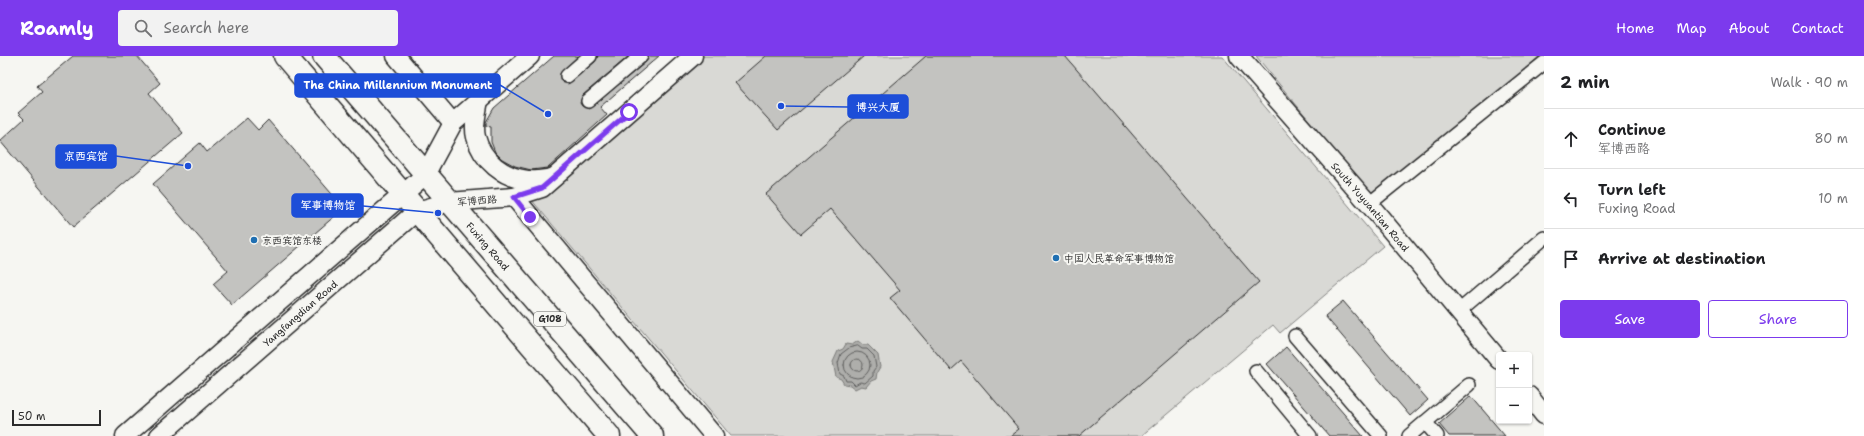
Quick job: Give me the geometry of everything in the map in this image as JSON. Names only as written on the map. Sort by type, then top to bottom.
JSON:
[{"type":"highway","name":"G108","points":[[285,56],[609,436]]},
{"type":"highway","name":"Fuxing Road","points":[[324,56],[425,175],[652,436]]},
{"type":"street","points":[[396,56],[453,123]]},
{"type":"street","points":[[125,436],[425,175],[453,123],[530,56]]},
{"type":"street","points":[[567,76],[590,56]]},
{"type":"street","points":[[588,101],[641,56]]},
{"type":"street","name":"军博西路","points":[[449,202],[514,197],[535,191],[553,178],[693,56]]},
{"type":"street","name":"South Yuyuantian Road","points":[[1239,56],[1368,204],[1496,356]]},
{"type":"street","points":[[1368,204],[1544,63]]},
{"type":"street","points":[[479,100],[476,118],[476,136],[481,150],[494,166],[508,176],[527,180],[553,178]]},
{"type":"street","points":[[514,197],[714,436]]},
{"type":"street","name":"Yangfangdian Road","points":[[159,436],[417,211],[449,202]]},
{"type":"street","points":[[1459,311],[1544,238]]},
{"type":"street","points":[[1295,336],[1381,436]]},
{"type":"street","points":[[1256,371],[1310,436]]},
{"type":"street","points":[[1409,436],[1469,384]]},
{"type":"street","points":[[1532,400],[1544,415]]},
{"type":"street","points":[[1425,422],[1437,436]]},
{"type":"shaded area","name":"中国人民革命军事博物馆","points":[[698,56],[1222,56],[1383,246],[1280,333],[1273,325],[1141,436],[731,436],[530,198]]},
{"type":"shaded area","points":[[1256,56],[1540,56],[1374,199]]},
{"type":"water","points":[[858,341],[863,345],[868,345],[878,355],[880,367],[877,372],[876,379],[871,381],[866,387],[861,386],[855,389],[850,385],[844,384],[841,379],[836,377],[833,362],[838,351],[843,349],[846,344],[852,345]]},
{"type":"building","points":[[73,56],[137,56],[160,83],[149,93],[183,133],[73,227],[0,141],[24,119],[18,113],[42,92],[37,86]]},
{"type":"building","points":[[554,56],[578,56],[560,73],[561,81],[568,84],[595,62],[598,56],[629,56],[583,95],[580,103],[582,106],[589,109],[646,62],[649,56],[659,56],[600,107],[607,115],[548,168],[531,170],[515,166],[502,159],[495,152],[491,142],[491,127],[486,126],[486,122],[494,108]]},
{"type":"building","points":[[766,56],[864,56],[778,130],[735,83]]},
{"type":"building","name":"中国人民革命军事博物馆","points":[[926,56],[1065,56],[1259,282],[1079,436],[1010,436],[1019,429],[961,361],[951,370],[890,298],[900,290],[830,209],[801,234],[766,194]]},
{"type":"building","name":"京西宾馆东楼","points":[[247,118],[258,130],[268,120],[344,208],[232,305],[213,284],[228,271],[153,184],[200,143],[207,152]]},
{"type":"building","points":[[1343,301],[1428,400],[1410,416],[1325,316]]},
{"type":"building","points":[[1286,347],[1363,436],[1329,436],[1267,364]]},
{"type":"building","points":[[1471,396],[1505,436],[1449,436],[1439,424]]},
{"type":"place","name":"博兴大厦","points":[[781,106]]},
{"type":"place","name":"The China Millennium Monument","points":[[548,114]]},
{"type":"place","name":"京西宾馆","points":[[188,166]]},
{"type":"place","name":"军事博物馆","points":[[438,213]]},
{"type":"place","name":"京西宾馆东楼","points":[[254,240]]},
{"type":"place","name":"中国人民革命军事博物馆","points":[[1056,258]]},
{"type":"route","points":[[530,217],[514,197],[542,188],[629,112]]}]
